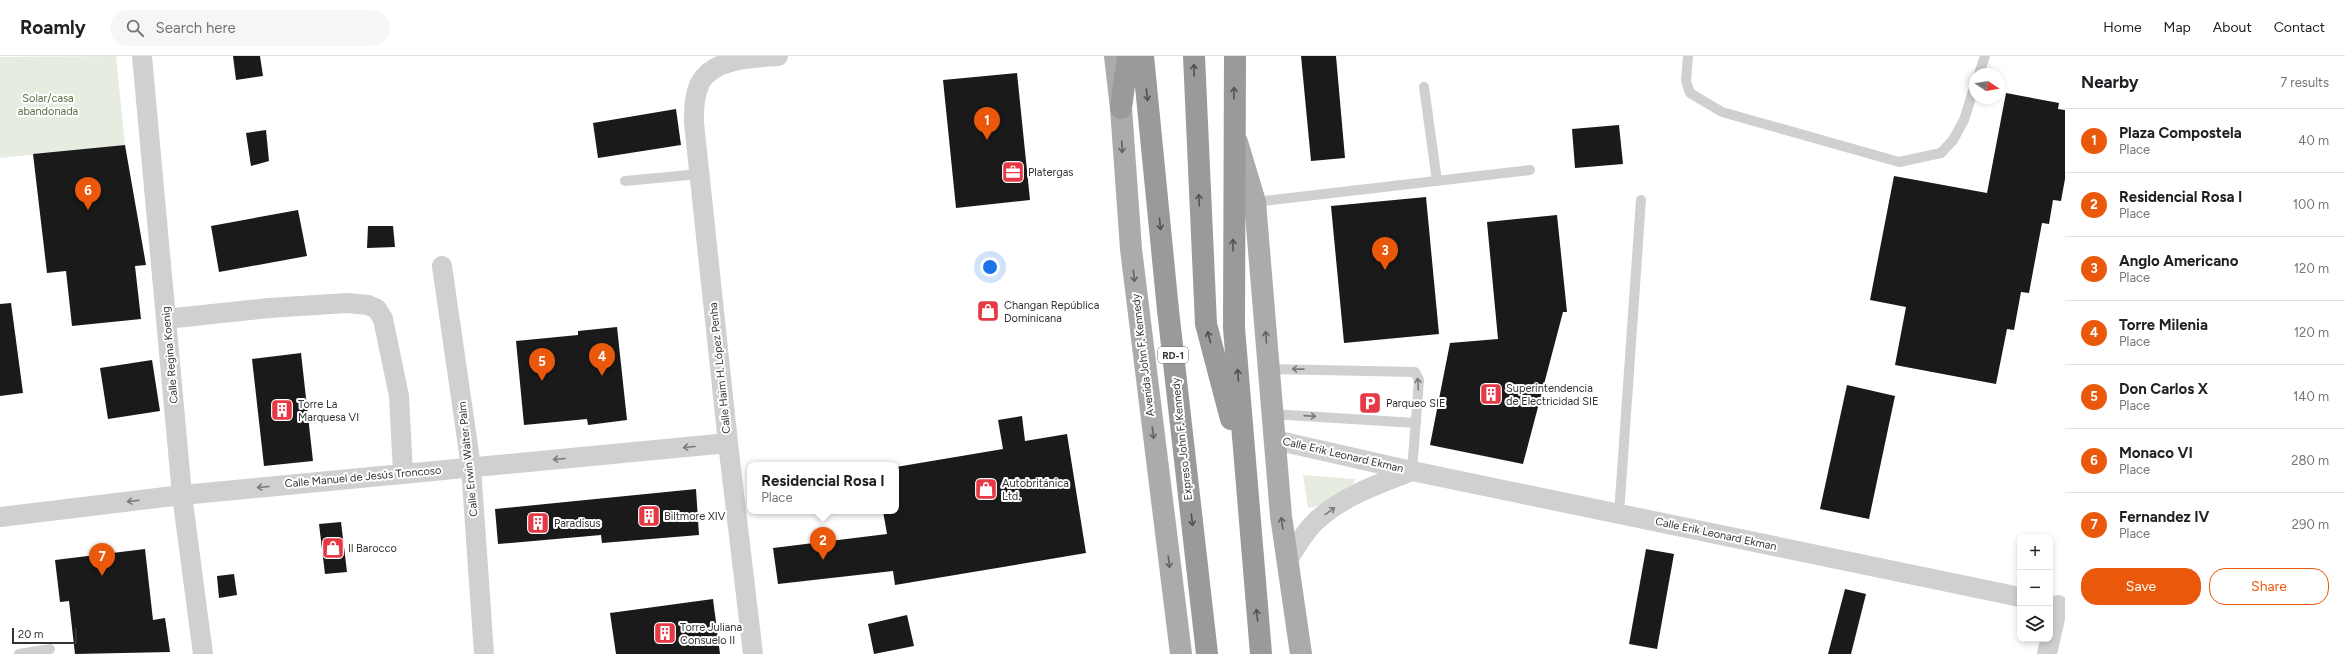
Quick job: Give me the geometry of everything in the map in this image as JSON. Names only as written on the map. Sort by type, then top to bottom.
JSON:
[{"type":"highway","points":[[1121,108],[1128,56]]},
{"type":"highway","name":"Expreso John F. Kennedy","points":[[1143,56],[1168,310],[1207,654]]},
{"type":"highway","points":[[1194,56],[1202,267],[1206,324],[1244,470]]},
{"type":"highway","points":[[1235,56],[1233,130],[1234,328],[1244,470],[1261,654]]},
{"type":"main road","name":"Avenida John F. Kennedy","points":[[1115,56],[1121,108],[1131,249],[1181,654]]},
{"type":"main road","points":[[1233,130],[1255,202],[1271,414],[1275,440],[1281,516],[1300,654]]},
{"type":"street","name":"Calle Regina Koenig","points":[[142,56],[182,495],[203,654]]},
{"type":"street","points":[[732,59],[778,56]]},
{"type":"street","name":"Calle Haim H. López Penha","points":[[732,59],[713,70],[700,82],[695,100],[694,123],[728,443],[753,654]]},
{"type":"street","name":"Calle Erwin Walter Palm","points":[[442,266],[471,467],[484,654]]},
{"type":"street","points":[[166,320],[269,308],[347,303],[368,305],[377,309],[383,319],[399,396],[403,473]]},
{"type":"street","name":"Calle Erik Leonard Ekman","points":[[1275,440],[1412,471],[2017,596]]},
{"type":"street","name":"Calle Manuel de Jesús Troncoso","points":[[0,517],[182,495],[728,443]]},
{"type":"street","name":"Calle Erik Leonard Ekman","points":[[1287,561],[1316,521],[1338,505],[1367,488],[1412,471]]},
{"type":"street","points":[[2047,654],[2058,605]]},
{"type":"lane","points":[[1688,56],[1686,81],[1690,93],[1722,112],[1900,162],[1941,153],[1953,140],[1964,120],[1969,104]]},
{"type":"lane","points":[[1981,68],[1985,56]]},
{"type":"lane","points":[[1424,87],[1437,180]]},
{"type":"lane","points":[[1255,202],[1530,170]]},
{"type":"lane","points":[[625,181],[699,174]]},
{"type":"lane","points":[[1619,514],[1641,200]]},
{"type":"lane","points":[[1268,369],[1415,372],[1419,380],[1412,471]]},
{"type":"lane","points":[[1271,414],[1416,423]]},
{"type":"lane","points":[[20,654],[50,649]]},
{"type":"green space","name":"Solar/casa abandonada","points":[[116,56],[125,145],[0,158],[0,57]]},
{"type":"green space","points":[[1303,475],[1355,479],[1348,492],[1343,497],[1330,503],[1308,508]]},
{"type":"building","points":[[233,56],[260,56],[263,76],[236,80]]},
{"type":"building","points":[[1301,56],[1336,56],[1345,158],[1311,161]]},
{"type":"building","points":[[1017,73],[1030,200],[956,208],[943,80]]},
{"type":"building","points":[[2006,93],[2059,103],[2058,109],[2065,110],[2065,179],[2061,201],[2053,200],[2049,224],[2042,223],[2029,293],[2021,292],[2014,330],[2007,329],[1996,384],[1895,365],[1906,307],[1870,300],[1894,176],[1987,193]]},
{"type":"building","points":[[676,109],[681,145],[598,158],[593,123]]},
{"type":"building","points":[[1619,125],[1623,164],[1575,168],[1572,129]]},
{"type":"building","points":[[266,130],[269,161],[251,166],[246,133]]},
{"type":"building","points":[[125,145],[146,265],[135,266],[141,319],[72,326],[66,271],[47,273],[33,154]]},
{"type":"building","points":[[1426,197],[1439,334],[1344,343],[1331,206]]},
{"type":"building","points":[[298,210],[307,256],[219,272],[211,226]]},
{"type":"building","points":[[1557,215],[1567,312],[1563,312],[1523,464],[1430,445],[1450,343],[1498,339],[1487,222]]},
{"type":"building","points":[[368,226],[393,226],[395,247],[367,248]]},
{"type":"building","points":[[11,303],[23,393],[0,396],[0,304]]},
{"type":"building","points":[[617,327],[627,420],[588,425],[587,419],[524,425],[516,341],[578,335],[578,331]]},
{"type":"building","name":"Torre La Marquesa VI","points":[[301,353],[313,461],[264,466],[252,359]]},
{"type":"building","points":[[152,360],[160,411],[108,419],[100,368]]},
{"type":"building","points":[[1847,385],[1895,396],[1869,519],[1820,509]]},
{"type":"building","name":"Autobritánica Ltd.","points":[[1022,416],[1025,441],[1067,434],[1086,553],[895,585],[893,571],[778,584],[773,548],[887,534],[884,514],[899,514],[899,466],[1003,449],[998,420]]},
{"type":"building","points":[[696,489],[699,535],[602,543],[601,535],[498,544],[495,509]]},
{"type":"building","name":"Il Barocco","points":[[341,522],[347,572],[325,574],[319,524]]},
{"type":"building","points":[[145,549],[153,620],[165,618],[170,652],[75,654],[69,601],[60,602],[55,560]]},
{"type":"building","points":[[1646,549],[1674,554],[1657,649],[1629,644]]},
{"type":"building","points":[[234,574],[237,595],[219,598],[217,576]]},
{"type":"building","points":[[1845,589],[1866,594],[1851,654],[1828,654]]},
{"type":"building","name":"Torre Juliana Consuelo II","points":[[713,599],[720,654],[616,654],[610,613]]},
{"type":"building","points":[[907,615],[914,646],[874,654],[868,624]]},
{"type":"place","name":"Plaza Compostela","points":[[987,140]]},
{"type":"place","name":"Platergas","points":[[1013,172]]},
{"type":"place","name":"Monaco VI","points":[[88,210]]},
{"type":"place","name":"Anglo Americano","points":[[1385,270]]},
{"type":"place","name":"Changan República Dominicana","points":[[988,311]]},
{"type":"place","name":"Torre Milenia","points":[[602,376]]},
{"type":"place","name":"Don Carlos X","points":[[542,381]]},
{"type":"place","name":"Superintendencia de Electricidad SIE","points":[[1491,394]]},
{"type":"place","name":"Parqueo SIE","points":[[1370,403]]},
{"type":"place","name":"Torre La Marquesa VI","points":[[282,410]]},
{"type":"place","name":"Autobritánica Ltd.","points":[[986,489]]},
{"type":"place","name":"Biltmore XIV","points":[[649,516]]},
{"type":"place","name":"Paradisus","points":[[538,523]]},
{"type":"place","name":"Il Barocco","points":[[333,548]]},
{"type":"place","name":"Residencial Rosa I","points":[[823,560]]},
{"type":"place","name":"Fernandez IV","points":[[102,576]]},
{"type":"place","name":"Torre Juliana Consuelo II","points":[[665,633]]}]
